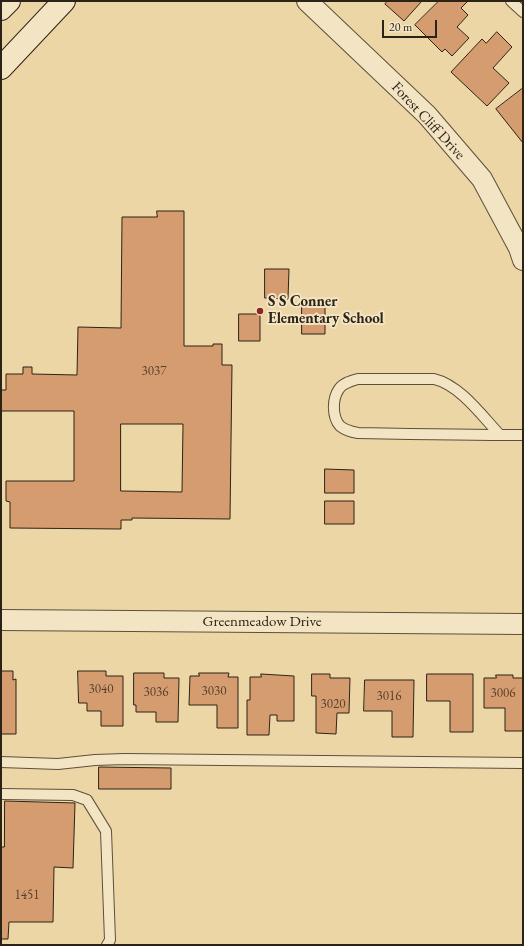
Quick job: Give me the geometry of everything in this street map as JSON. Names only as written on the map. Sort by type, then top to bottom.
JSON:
[{"type":"main road","points":[[1,9],[9,1]]},
{"type":"main road","points":[[1,68],[64,1]]},
{"type":"street","name":"Forest Cliff Drive","points":[[307,1],[427,115],[482,180],[519,248],[523,260]]},
{"type":"street","name":"Greenmeadow Drive","points":[[1,620],[523,624]]},
{"type":"lane","points":[[511,1],[523,12]]},
{"type":"lane","points":[[500,435],[455,388],[445,382],[434,379],[358,379],[348,382],[339,389],[334,401],[334,413],[340,426],[349,431],[358,433],[500,435],[523,435]]},
{"type":"lane","points":[[1,762],[58,764],[94,760],[124,759],[523,763]]},
{"type":"lane","points":[[1,794],[73,795],[87,800],[106,831],[110,940],[107,945]]},
{"type":"building","points":[[388,1],[422,1],[404,21],[385,4]]},
{"type":"building","points":[[439,1],[468,1],[461,8],[468,15],[457,27],[469,38],[452,56],[445,49],[442,52],[415,25]]},
{"type":"building","points":[[497,32],[512,47],[493,68],[509,83],[487,106],[451,72],[482,39],[486,43]]},
{"type":"building","points":[[522,89],[523,90],[523,143],[496,109]]},
{"type":"building","points":[[157,211],[184,211],[184,346],[213,346],[213,344],[222,344],[222,365],[232,365],[230,519],[132,518],[132,520],[121,520],[121,529],[10,528],[10,502],[6,501],[6,481],[74,481],[74,411],[1,411],[1,390],[6,390],[6,374],[23,374],[23,367],[32,367],[32,374],[77,375],[78,327],[121,328],[122,217],[157,217]],"holes":[[[121,424],[183,424],[182,492],[121,491]]]},
{"type":"building","points":[[265,269],[289,269],[288,299],[265,298]]},
{"type":"building","points":[[302,304],[325,304],[325,334],[302,334]]},
{"type":"building","points":[[239,314],[260,314],[260,341],[239,341]]},
{"type":"building","points":[[325,469],[354,470],[354,493],[325,493]]},
{"type":"building","points":[[325,501],[354,501],[354,524],[325,524]]},
{"type":"building","points":[[1,671],[13,671],[13,680],[16,679],[16,734],[1,734]]},
{"type":"building","points":[[78,671],[106,671],[106,676],[123,676],[123,726],[101,726],[101,711],[87,711],[87,703],[79,703]]},
{"type":"building","points":[[134,673],[164,673],[164,678],[179,678],[178,722],[156,722],[156,712],[136,712],[136,705],[134,705]]},
{"type":"building","points":[[199,673],[229,673],[228,677],[238,677],[238,728],[217,728],[217,705],[189,705],[190,676],[199,676]]},
{"type":"building","points":[[261,674],[294,676],[294,721],[277,721],[277,715],[270,715],[269,735],[247,735],[247,700],[250,700],[250,677],[261,677]]},
{"type":"building","points":[[312,674],[330,674],[330,678],[350,678],[349,713],[337,713],[336,734],[316,733],[316,696],[312,696]]},
{"type":"building","points":[[427,674],[473,674],[473,732],[450,732],[450,701],[427,701]]},
{"type":"building","points":[[496,675],[513,675],[513,678],[523,678],[523,731],[505,731],[505,708],[484,708],[484,678],[496,678]]},
{"type":"building","points":[[365,680],[414,680],[413,737],[392,737],[392,711],[364,711]]},
{"type":"building","points":[[99,767],[171,768],[171,789],[99,789]]},
{"type":"building","points":[[5,801],[75,803],[73,868],[54,867],[53,922],[9,922],[8,939],[1,939],[1,847],[4,847]]},
{"type":"place","name":"S S Conner Elementary School","points":[[260,311]]}]
